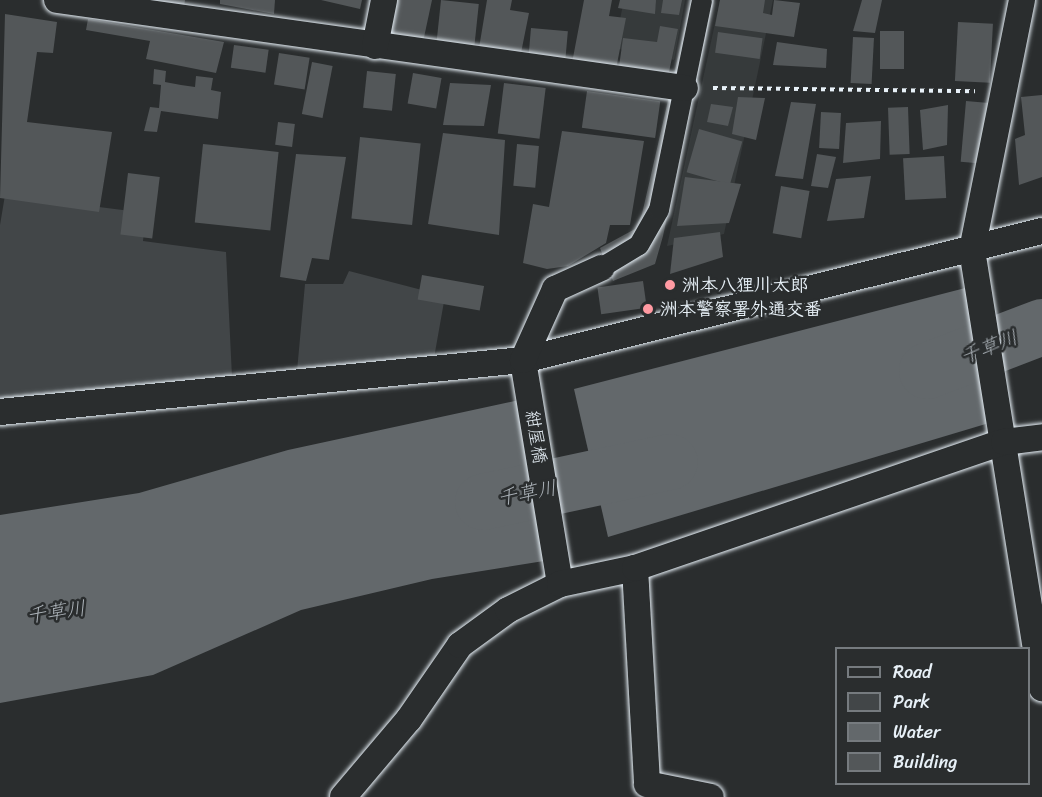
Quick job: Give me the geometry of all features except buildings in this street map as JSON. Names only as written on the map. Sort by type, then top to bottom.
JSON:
[{"type":"street","points":[[57,0],[685,88]]},
{"type":"street","points":[[375,46],[384,0]]},
{"type":"street","points":[[523,360],[539,315],[555,288],[601,268],[639,245],[659,210],[702,0]]},
{"type":"street","points":[[1022,0],[1006,92],[972,250],[1004,442],[1004,470],[1042,688]]},
{"type":"street","points":[[0,412],[523,360],[1042,231]]},
{"type":"street","name":"紺屋橋","points":[[523,360],[560,584]]},
{"type":"street","points":[[343,797],[409,719],[460,645],[508,610],[560,584],[635,568],[1004,442],[1042,437]]},
{"type":"street","points":[[635,568],[647,784],[711,797]]},
{"type":"path","points":[[685,88],[1006,92]]},
{"type":"shaded area","points":[[624,0],[685,0],[674,60],[614,48]]},
{"type":"shaded area","points":[[720,0],[773,0],[724,234],[667,246]]},
{"type":"green space","points":[[5,195],[146,213],[143,241],[226,252],[232,377],[0,402],[0,225]]},
{"type":"green space","points":[[349,271],[445,296],[434,358],[297,371],[305,284],[343,284]]},
{"type":"water","points":[[973,286],[989,423],[608,537],[574,389]]},
{"type":"water","points":[[524,399],[550,560],[432,579],[301,610],[153,675],[0,703],[0,515],[139,493],[288,450]]},
{"type":"waterway","name":"千草川","points":[[927,371],[1042,327]]},
{"type":"waterway","name":"千草川","points":[[483,502],[670,462]]},
{"type":"place","name":"洲本八狸川太郎","points":[[670,285]]},
{"type":"place","name":"洲本警察署外通交番","points":[[648,309]]}]
